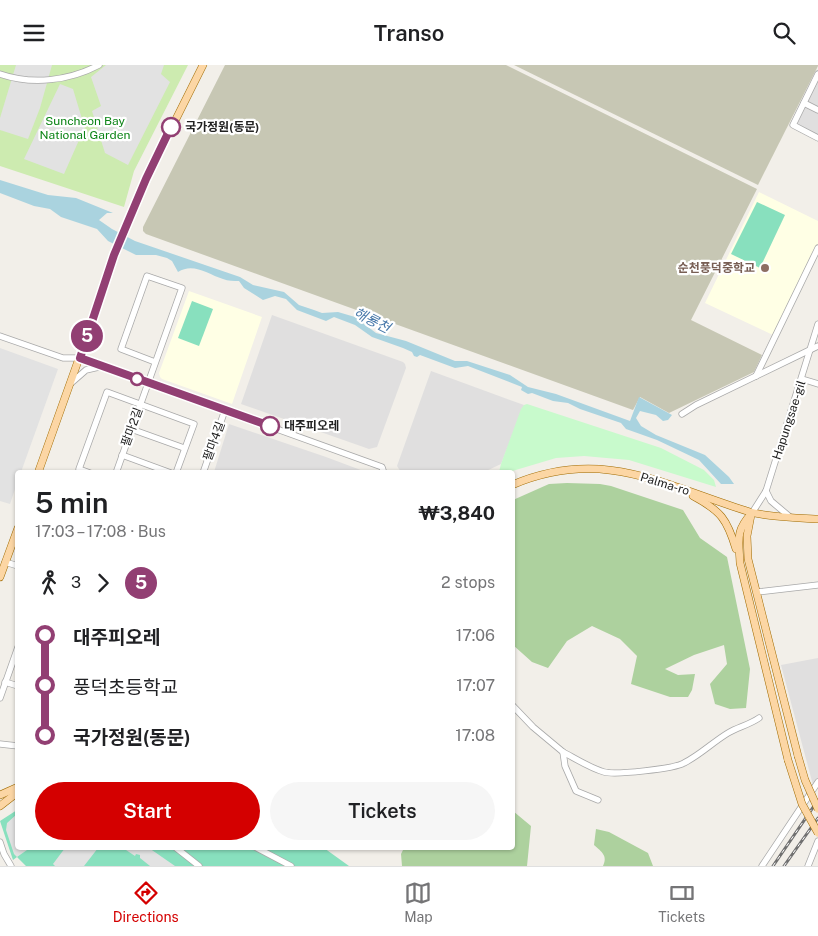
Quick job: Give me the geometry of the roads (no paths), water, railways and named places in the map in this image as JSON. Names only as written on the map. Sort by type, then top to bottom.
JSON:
[{"type":"main road","points":[[39,470],[80,358],[114,255],[153,165],[203,65]]},
{"type":"main road","name":"Palma-ro","points":[[515,484],[549,472],[582,468],[616,470],[678,487],[752,513],[818,519]]},
{"type":"main road","points":[[678,487],[706,503],[721,515],[732,534],[788,760],[802,804],[818,833]]},
{"type":"main road","points":[[740,563],[738,537],[740,528],[752,513]]},
{"type":"main road","points":[[752,513],[746,545],[748,559],[798,756],[805,780],[818,809]]},
{"type":"main road","points":[[0,577],[15,536]]},
{"type":"main road","points":[[0,795],[15,788]]},
{"type":"main road","points":[[0,806],[15,794]]},
{"type":"street","points":[[0,74],[12,78],[40,80],[71,77],[99,65]]},
{"type":"street","points":[[817,79],[793,125],[818,138]]},
{"type":"street","points":[[804,103],[818,110]]},
{"type":"street","points":[[756,375],[818,248]]},
{"type":"street","name":"팔마2길","points":[[117,470],[182,288],[147,276],[121,349],[155,362]]},
{"type":"street","name":"Hapungsae-gil","points":[[752,513],[766,491],[818,324]]},
{"type":"street","points":[[0,336],[63,358],[80,358],[382,467],[383,470]]},
{"type":"street","points":[[682,415],[696,405],[818,346]]},
{"type":"street","points":[[70,384],[86,370],[93,367],[104,367]]},
{"type":"street","points":[[802,379],[818,384]]},
{"type":"street","points":[[78,470],[107,392],[194,424],[177,470]]},
{"type":"street","name":"팔마4길","points":[[204,470],[225,410]]},
{"type":"street","points":[[131,429],[184,448]]},
{"type":"street","points":[[122,455],[163,470]]},
{"type":"street","points":[[766,491],[771,501],[790,517]]},
{"type":"street","points":[[5,562],[15,565]]},
{"type":"street","points":[[757,592],[818,585]]},
{"type":"street","points":[[0,698],[15,656]]},
{"type":"street","points":[[6,682],[15,686]]},
{"type":"street","points":[[515,708],[541,734],[563,752],[609,773],[676,767],[726,735],[740,727],[747,726],[759,718]]},
{"type":"street","points":[[0,744],[15,746]]},
{"type":"street","points":[[563,752],[565,766],[576,791],[598,800]]},
{"type":"street","points":[[762,866],[818,782]]},
{"type":"street","points":[[808,866],[818,841]]},
{"type":"street","points":[[0,842],[11,866]]},
{"type":"street","points":[[178,850],[200,866]]},
{"type":"street","points":[[261,850],[291,866]]},
{"type":"street","points":[[812,859],[817,866]]},
{"type":"water","points":[[0,180],[48,195],[76,198],[113,213],[107,213],[99,220],[135,241],[240,277],[253,285],[284,292],[299,305],[322,313],[338,312],[355,317],[376,333],[406,341],[455,361],[467,361],[510,375],[528,387],[556,394],[630,421],[639,397],[672,415],[668,420],[663,421],[656,415],[640,411],[636,418],[641,426],[656,435],[705,455],[734,484],[721,484],[699,460],[657,440],[626,429],[621,423],[568,403],[553,401],[532,393],[528,394],[521,390],[522,387],[468,366],[455,368],[420,355],[414,356],[412,352],[372,337],[355,325],[334,317],[326,321],[297,310],[286,299],[275,296],[263,300],[244,288],[239,281],[225,280],[206,272],[189,268],[178,272],[172,261],[167,258],[156,255],[136,255],[108,241],[97,229],[61,217],[50,209],[34,206],[0,193]]},
{"type":"railway","points":[[773,866],[818,800]]},
{"type":"railway","points":[[784,866],[818,818]]},
{"type":"place","name":"국가정원(동문)","points":[[171,127]]},
{"type":"place","name":"순천풍덕중학교","points":[[765,268]]},
{"type":"place","name":"대주피오레","points":[[270,426]]},
{"type":"park label","name":"Suncheon Bay National Garden","points":[[85,128]]},
{"type":"water label","name":"해룡천","points":[[372,320]]}]
